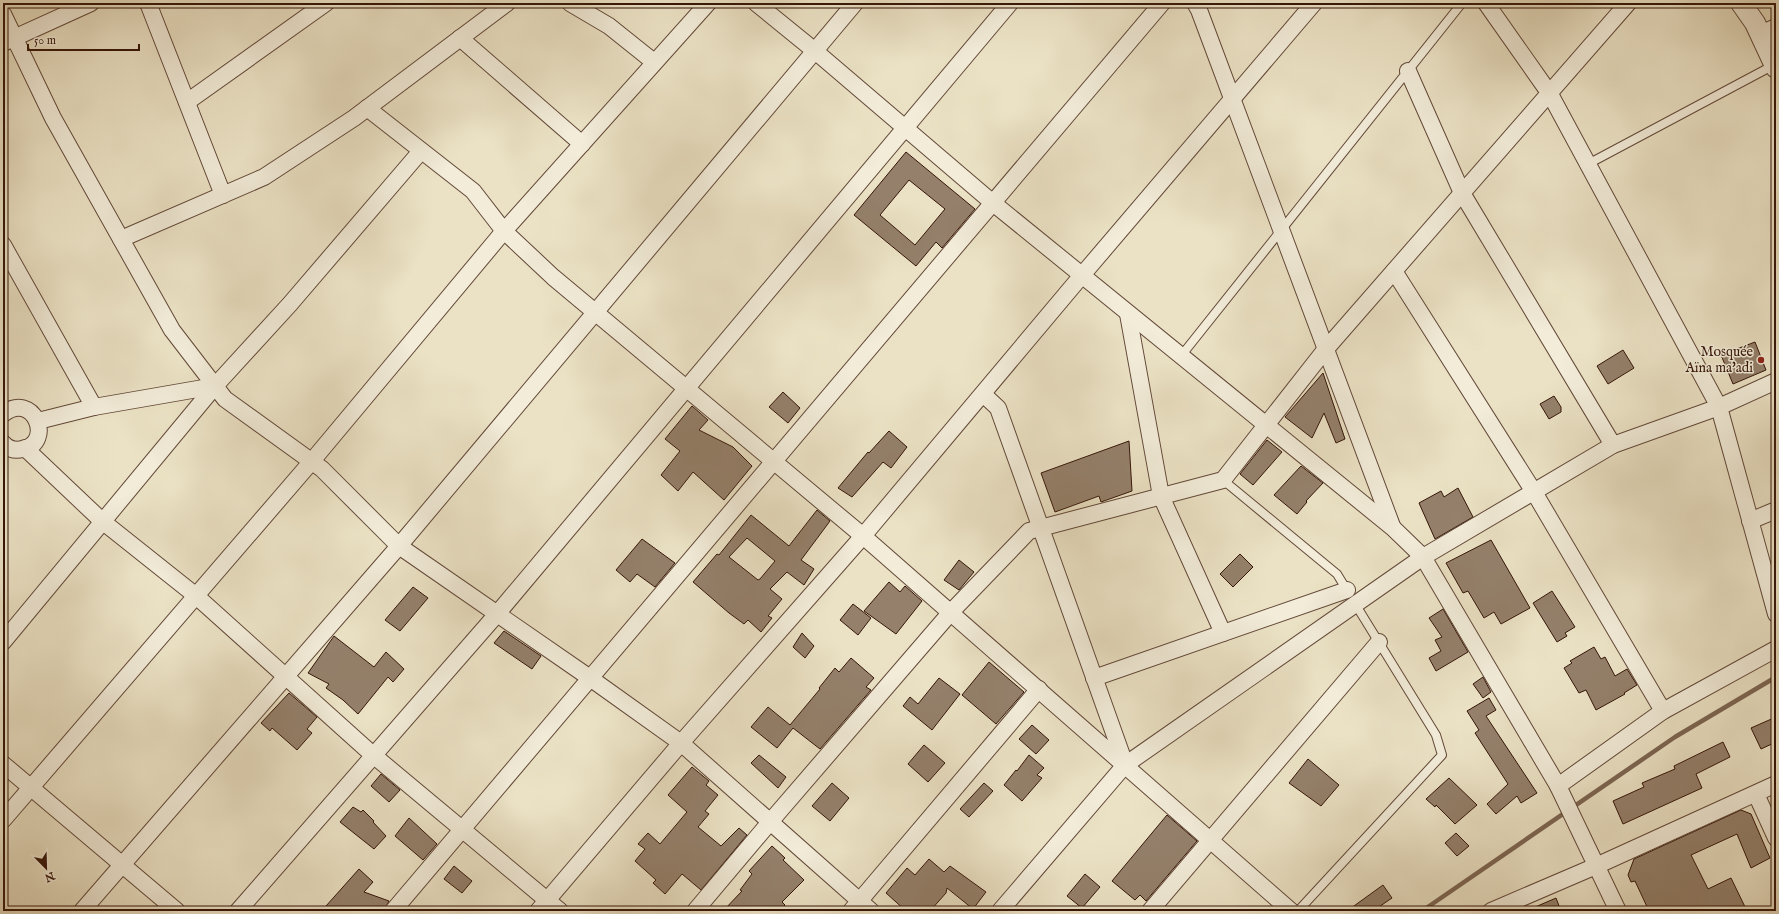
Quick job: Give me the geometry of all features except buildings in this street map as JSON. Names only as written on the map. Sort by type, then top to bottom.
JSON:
[{"type":"street","points":[[9,40],[91,3]]},
{"type":"street","points":[[148,3],[223,195]]},
{"type":"street","points":[[187,102],[326,3]]},
{"type":"street","points":[[122,239],[264,177],[367,108],[507,3]]},
{"type":"street","points":[[570,3],[609,26],[654,62]]},
{"type":"street","points":[[3,820],[195,595],[312,461],[504,231],[708,3]]},
{"type":"street","points":[[756,3],[815,51],[993,203],[1083,274],[1128,314],[1266,423],[1393,528],[1423,557],[1558,786],[1618,911]]},
{"type":"street","points":[[82,911],[399,546],[855,3]]},
{"type":"street","points":[[238,911],[497,614],[1010,3]]},
{"type":"street","points":[[393,911],[1162,3]]},
{"type":"street","points":[[1195,3],[1200,10],[1325,350],[1393,528]]},
{"type":"street","points":[[543,906],[681,744],[863,536],[1083,274],[1314,3]]},
{"type":"street","points":[[1486,3],[1550,94],[1719,407],[1776,614]]},
{"type":"street","points":[[695,911],[951,612],[1029,531],[1223,480],[1266,423],[1325,350],[1628,3]]},
{"type":"street","points":[[1741,3],[1768,30],[1775,66]]},
{"type":"street","points":[[3,14],[9,40],[172,330],[225,398],[322,469],[399,546],[590,678],[681,744],[770,822],[861,908],[1039,689]]},
{"type":"street","points":[[460,38],[582,144]]},
{"type":"street","points":[[1408,71],[1462,193],[1613,445]]},
{"type":"street","points":[[367,108],[473,191],[504,231],[553,277],[685,389],[863,536],[1291,911]]},
{"type":"street","points":[[3,642],[215,386],[290,304],[421,151]]},
{"type":"street","points":[[3,245],[7,263],[94,407]]},
{"type":"street","points":[[1394,271],[1534,492],[1663,711]]},
{"type":"street","points":[[1128,314],[1161,496],[1223,633]]},
{"type":"street","points":[[1000,911],[1125,765],[1423,557],[1613,445],[1719,407],[1776,381]]},
{"type":"street","points":[[38,421],[94,407],[215,386]]},
{"type":"street","points":[[983,394],[998,408],[1125,765]]},
{"type":"street","points":[[3,414],[16,408],[23,408],[29,411],[38,421],[39,428],[36,440],[25,448],[11,449],[3,443]]},
{"type":"street","points":[[25,448],[102,521],[195,595],[373,756],[462,829],[543,906],[560,911]]},
{"type":"street","points":[[1750,521],[1776,510]]},
{"type":"street","points":[[1094,678],[1347,590]]},
{"type":"street","points":[[1150,911],[1379,642]]},
{"type":"street","points":[[1558,786],[1663,711],[1776,649]]},
{"type":"street","points":[[3,764],[177,911]]},
{"type":"street","points":[[1491,911],[1596,866],[1776,784]]},
{"type":"street","points":[[1756,794],[1776,838]]},
{"type":"lane","points":[[1181,356],[1462,3]]},
{"type":"lane","points":[[1588,164],[1775,66]]},
{"type":"lane","points":[[1223,480],[1337,574],[1436,735],[1442,755],[1298,911]]},
{"type":"waterway","points":[[1422,911],[1675,737],[1776,677]]},
{"type":"place","name":"Mosquée Aïna ma'adi","points":[[1761,360]]}]
